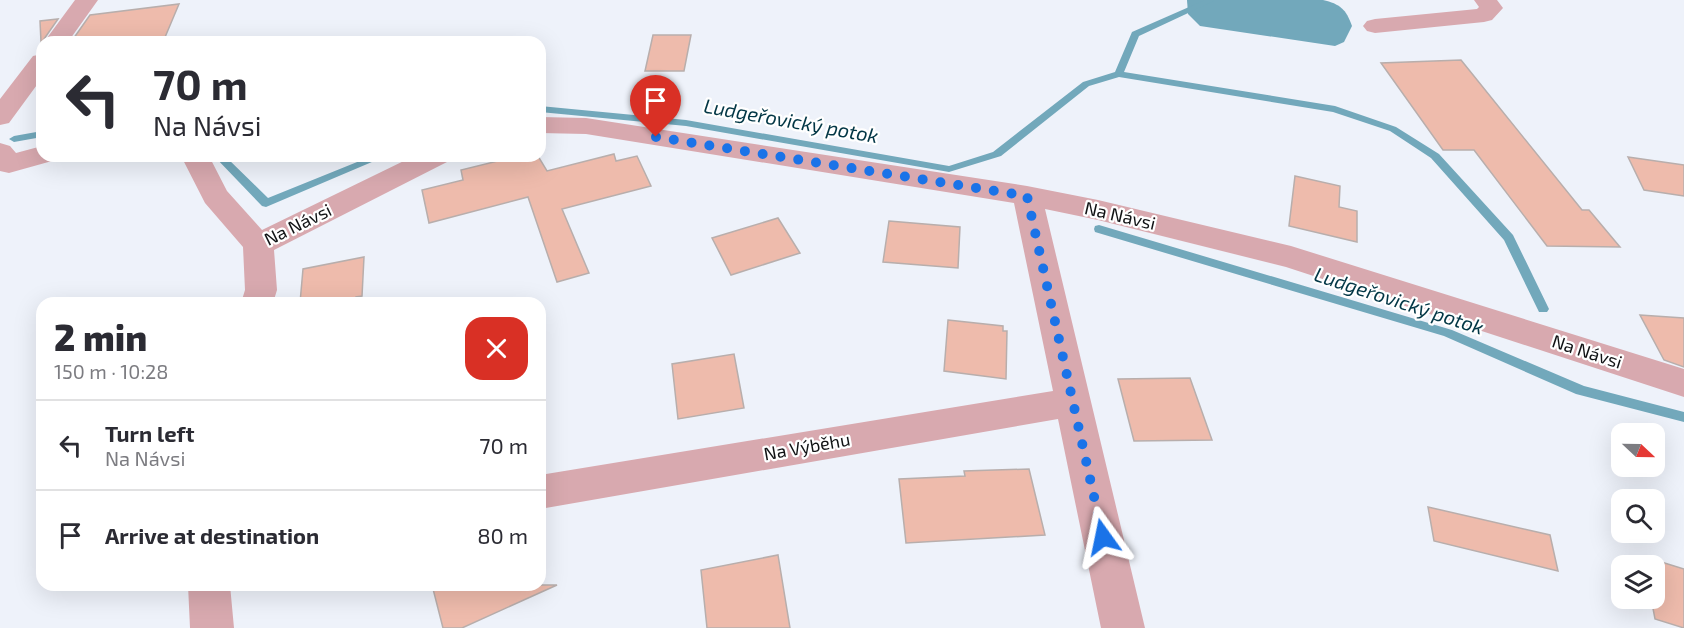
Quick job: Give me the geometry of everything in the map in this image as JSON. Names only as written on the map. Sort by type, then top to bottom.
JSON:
[{"type":"street","points":[[60,36],[87,0]]},
{"type":"street","points":[[1375,26],[1484,15],[1491,8],[1485,0]]},
{"type":"street","points":[[0,117],[36,69]]},
{"type":"street","name":"Na Návsi","points":[[546,125],[586,126],[1027,196],[1098,210],[1291,257],[1684,383]]},
{"type":"street","points":[[0,152],[9,164],[36,157]]},
{"type":"street","name":"Na Návsi","points":[[198,162],[215,196],[258,245],[425,162]]},
{"type":"street","points":[[1027,196],[1123,628]]},
{"type":"street","points":[[258,245],[261,290],[259,297]]},
{"type":"street","name":"Na Výběhu","points":[[546,491],[1074,402]]},
{"type":"street","points":[[209,591],[212,628]]},
{"type":"water","points":[[1187,0],[1323,0],[1342,8],[1352,26],[1344,42],[1335,46],[1200,26],[1188,14]]},
{"type":"building","points":[[179,4],[166,36],[75,36],[90,15]]},
{"type":"building","points":[[58,19],[46,36],[41,36],[40,21]]},
{"type":"building","points":[[653,35],[691,35],[684,71],[645,71]]},
{"type":"building","points":[[1461,60],[1582,210],[1589,210],[1620,247],[1547,246],[1474,150],[1443,150],[1381,63]]},
{"type":"building","points":[[614,154],[616,161],[637,156],[651,186],[562,209],[589,273],[557,282],[528,197],[429,223],[422,190],[463,180],[461,170],[494,162],[542,162],[547,171]]},
{"type":"building","points":[[1628,157],[1684,165],[1684,196],[1644,190]]},
{"type":"building","points":[[1295,176],[1340,186],[1339,207],[1357,211],[1357,242],[1289,226]]},
{"type":"building","points":[[778,218],[800,253],[731,275],[712,238]]},
{"type":"building","points":[[889,221],[960,227],[958,268],[883,262]]},
{"type":"building","points":[[364,257],[362,296],[301,297],[303,269]]},
{"type":"building","points":[[1640,315],[1684,318],[1684,367],[1664,360]]},
{"type":"building","points":[[948,320],[1003,326],[1003,331],[1007,331],[1006,379],[944,371]]},
{"type":"building","points":[[734,354],[744,408],[678,419],[672,364]]},
{"type":"building","points":[[1190,378],[1212,440],[1134,441],[1118,379]]},
{"type":"building","points":[[1029,469],[1045,535],[906,543],[899,479],[965,476],[964,471]]},
{"type":"building","points":[[1428,507],[1550,535],[1558,571],[1434,541]]},
{"type":"building","points":[[778,555],[790,628],[707,628],[701,570]]},
{"type":"building","points":[[1665,563],[1684,569],[1684,628],[1655,619],[1653,609],[1665,609]]},
{"type":"building","points":[[546,585],[557,585],[546,590]]},
{"type":"building","points":[[434,591],[544,591],[462,628],[443,628]]},
{"type":"waterway","points":[[1119,74],[1135,34],[1212,0]]},
{"type":"waterway","name":"Ludgeřovický potok","points":[[546,110],[686,123],[949,169],[997,154],[1086,84],[1119,74]]},
{"type":"waterway","points":[[1119,74],[1335,109],[1393,129],[1435,156],[1509,238],[1543,309]]},
{"type":"waterway","name":"Ludgeřovický potok","points":[[14,139],[36,135]]},
{"type":"waterway","name":"Ludgeřovický potok","points":[[225,162],[266,203],[366,162]]},
{"type":"waterway","name":"Ludgeřovický potok","points":[[1099,229],[1448,333],[1581,390],[1684,417]]},
{"type":"route","points":[[656,137],[1027,196],[1103,537]]}]
